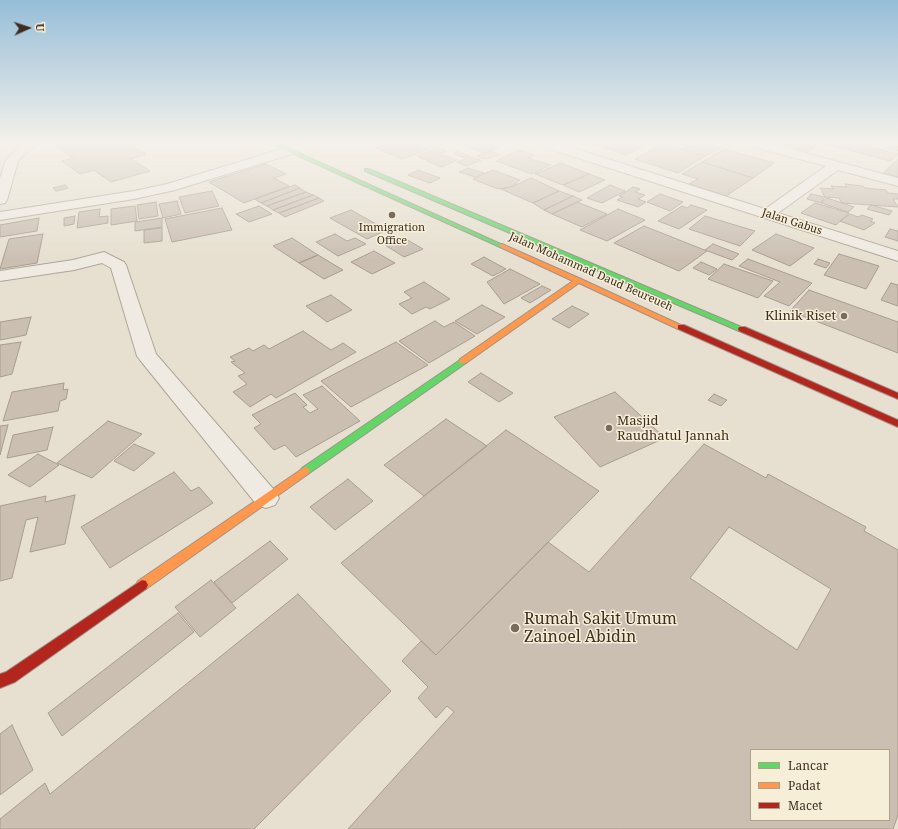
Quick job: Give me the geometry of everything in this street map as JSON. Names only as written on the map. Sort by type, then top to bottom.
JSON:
[{"type":"main road","name":"Jalan Mohammad Daud Beureueh","points":[[359,183],[898,424]]},
{"type":"main road","name":"Jalan Mohammad Daud Beureueh","points":[[397,183],[898,396]]},
{"type":"main road","points":[[0,681],[10,677],[579,280]]},
{"type":"street","points":[[0,200],[5,183]]},
{"type":"street","points":[[0,216],[134,196],[184,183]]},
{"type":"street","name":"Jalan Gabus","points":[[669,183],[898,256]]},
{"type":"street","points":[[767,214],[811,183]]},
{"type":"street","points":[[0,276],[74,265],[104,258],[118,265],[147,356],[266,498]]},
{"type":"building","points":[[210,183],[283,183],[289,186],[244,203]]},
{"type":"building","points":[[482,183],[517,183],[511,187],[501,189]]},
{"type":"building","points":[[521,183],[541,183],[559,191],[533,203],[501,189]]},
{"type":"building","points":[[557,183],[568,183],[563,185]]},
{"type":"building","points":[[568,183],[599,183],[579,192],[563,185]]},
{"type":"building","points":[[691,183],[746,183],[726,196],[689,184]]},
{"type":"building","points":[[845,184],[886,190],[888,193],[898,194],[898,199],[893,199],[898,207],[842,203],[839,198],[825,197],[820,188],[834,189],[831,186],[847,187]]},
{"type":"building","points":[[65,185],[68,188],[56,191],[53,188]]},
{"type":"building","points":[[295,185],[300,188],[261,203],[255,199]]},
{"type":"building","points":[[610,185],[625,191],[602,203],[587,198]]},
{"type":"building","points":[[633,187],[640,189],[635,192],[645,195],[638,199],[646,202],[638,207],[617,200],[623,197],[619,196]]},
{"type":"building","points":[[300,188],[306,192],[267,206],[261,203]]},
{"type":"building","points":[[212,191],[219,206],[185,213],[179,197]]},
{"type":"building","points":[[559,191],[573,196],[544,210],[533,203]]},
{"type":"building","points":[[306,192],[313,195],[273,210],[267,206]]},
{"type":"building","points":[[660,194],[683,202],[670,211],[647,202]]},
{"type":"building","points":[[811,194],[825,197],[821,203],[807,199]]},
{"type":"building","points":[[313,195],[319,198],[279,213],[273,210]]},
{"type":"building","points":[[573,196],[582,200],[552,214],[544,210]]},
{"type":"building","points":[[319,198],[324,201],[285,217],[279,213]]},
{"type":"building","points":[[827,198],[854,207],[848,212],[821,203]]},
{"type":"building","points":[[177,201],[181,214],[163,218],[159,204]]},
{"type":"building","points":[[156,202],[158,216],[139,219],[137,205]]},
{"type":"building","points":[[577,202],[607,214],[582,227],[552,214]]},
{"type":"building","points":[[815,203],[849,213],[836,225],[801,213]]},
{"type":"building","points":[[691,205],[707,210],[679,229],[658,221],[682,206],[687,208]]},
{"type":"building","points":[[871,205],[892,211],[889,215],[867,209]]},
{"type":"building","points":[[135,206],[137,221],[111,225],[111,209]]},
{"type":"building","points":[[259,206],[272,214],[249,222],[236,214]]},
{"type":"building","points":[[222,208],[232,230],[172,242],[165,219]]},
{"type":"building","points":[[100,209],[99,217],[108,216],[108,223],[77,228],[79,212]]},
{"type":"building","points":[[618,209],[645,220],[607,241],[580,230]]},
{"type":"building","points":[[351,210],[387,230],[367,239],[330,218]]},
{"type":"building","points":[[850,214],[858,217],[862,215],[873,219],[870,221],[875,223],[864,230],[840,221]]},
{"type":"building","points":[[75,216],[74,224],[64,226],[64,218]]},
{"type":"building","points":[[705,216],[755,231],[740,246],[689,229]]},
{"type":"building","points":[[39,218],[37,231],[0,237],[0,225]]},
{"type":"building","points":[[162,218],[162,227],[135,231],[135,222]]},
{"type":"building","points":[[644,226],[707,251],[679,271],[614,243]]},
{"type":"building","points":[[162,228],[162,241],[144,243],[144,230]]},
{"type":"building","points":[[890,229],[898,231],[898,241],[885,237]]},
{"type":"building","points":[[43,234],[37,263],[0,269],[9,239]]},
{"type":"building","points":[[335,234],[347,241],[355,238],[366,244],[338,256],[316,242]]},
{"type":"building","points":[[776,234],[814,248],[790,266],[752,250]]},
{"type":"building","points":[[292,238],[318,255],[299,263],[273,246]]},
{"type":"building","points":[[404,238],[423,249],[404,257],[385,245]]},
{"type":"building","points":[[713,244],[739,254],[732,260],[705,250]]},
{"type":"building","points":[[374,251],[395,263],[372,274],[351,262]]},
{"type":"building","points":[[839,254],[879,266],[866,289],[824,275]]},
{"type":"building","points":[[318,255],[343,270],[324,279],[299,263]]},
{"type":"building","points":[[484,257],[506,269],[493,276],[471,264]]},
{"type":"building","points":[[748,259],[812,283],[789,306],[764,296],[780,282],[739,266]]},
{"type":"building","points":[[818,259],[830,263],[826,268],[814,264]]},
{"type":"building","points":[[701,262],[717,269],[709,275],[693,268]]},
{"type":"building","points":[[724,264],[773,281],[758,298],[708,279]]},
{"type":"building","points":[[510,269],[540,284],[504,304],[487,282]]},
{"type":"building","points":[[424,282],[450,299],[430,309],[426,307],[412,314],[399,304],[412,298],[404,292]]},
{"type":"building","points":[[891,283],[898,285],[898,306],[881,300]]},
{"type":"building","points":[[542,286],[551,290],[530,303],[521,298]]},
{"type":"building","name":"Klinik Riset","points":[[809,290],[898,322],[898,353],[790,311]]},
{"type":"building","points":[[331,295],[352,310],[327,322],[306,306]]},
{"type":"building","points":[[482,305],[505,317],[477,334],[455,321]]},
{"type":"building","points":[[572,306],[589,314],[569,328],[552,319]]},
{"type":"building","points":[[31,317],[26,335],[0,340],[0,322]]},
{"type":"building","points":[[435,321],[444,327],[454,322],[475,336],[429,363],[399,341]]},
{"type":"building","points":[[303,331],[331,350],[343,343],[356,352],[276,398],[271,394],[250,407],[233,392],[247,384],[238,376],[245,373],[231,362],[235,361],[230,357],[249,348],[253,351],[264,345],[269,349]]},
{"type":"building","points":[[21,342],[12,374],[0,377],[0,345]]},
{"type":"building","points":[[396,342],[428,365],[351,407],[321,381]]},
{"type":"building","points":[[481,373],[513,393],[499,402],[468,382]]},
{"type":"building","points":[[64,383],[63,390],[68,389],[66,399],[60,401],[58,411],[3,421],[12,392]]},
{"type":"building","points":[[322,386],[360,421],[296,457],[285,445],[274,450],[254,428],[261,424],[252,415],[295,393],[307,405],[303,407],[310,413],[318,409],[303,395]]},
{"type":"building","name":"Masjid Raudhatul Jannah","points":[[615,392],[665,438],[600,467],[554,417]]},
{"type":"building","points":[[714,394],[727,400],[721,406],[708,400]]},
{"type":"building","points":[[446,419],[487,446],[424,496],[384,465]]},
{"type":"building","points":[[108,421],[142,434],[92,478],[57,463]]},
{"type":"building","points":[[8,425],[0,455],[0,426]]},
{"type":"building","points":[[53,427],[47,450],[7,458],[13,435]]},
{"type":"building","points":[[506,430],[599,491],[436,655],[341,563]]},
{"type":"building","points":[[134,444],[155,453],[134,471],[114,461]]},
{"type":"building","points":[[704,444],[766,478],[768,474],[866,527],[864,531],[898,550],[898,815],[893,829],[348,829],[454,712],[447,706],[436,718],[418,698],[428,687],[402,661],[421,641],[436,655],[548,542],[589,572]],"holes":[[[729,527],[831,589],[797,650],[690,578]]]},
{"type":"building","points":[[38,454],[59,465],[30,487],[8,475]]},
{"type":"building","points":[[174,472],[191,491],[199,487],[213,503],[110,568],[81,527]]},
{"type":"building","points":[[348,479],[373,501],[335,530],[310,507]]},
{"type":"building","points":[[75,495],[65,544],[30,552],[38,517],[26,520],[12,578],[0,581],[0,506],[46,496],[45,502]]},
{"type":"building","points":[[270,541],[288,559],[232,603],[214,582]]},
{"type":"building","points":[[211,580],[236,608],[200,637],[175,607]]},
{"type":"building","points":[[298,594],[391,691],[254,829],[0,829],[0,819],[45,783],[50,794]]},
{"type":"building","points":[[178,613],[194,632],[62,736],[48,713]]},
{"type":"building","points":[[12,725],[33,770],[0,795],[0,734]]},
{"type":"traffic: fast","points":[[360,183],[502,246]]},
{"type":"traffic: fast","points":[[397,183],[742,329]]},
{"type":"traffic: fast","points":[[305,471],[463,361]]},
{"type":"traffic: slow","points":[[502,246],[681,327]]},
{"type":"traffic: slow","points":[[463,361],[579,280]]},
{"type":"traffic: slow","points":[[142,585],[305,471]]},
{"type":"traffic: jam","points":[[681,327],[898,424]]},
{"type":"traffic: jam","points":[[742,329],[898,396]]},
{"type":"traffic: jam","points":[[0,681],[10,677],[142,585]]},
{"type":"place","name":"Immigration Office","points":[[392,215]]},
{"type":"place","name":"Klinik Riset","points":[[844,316]]},
{"type":"place","name":"Masjid Raudhatul Jannah","points":[[609,428]]},
{"type":"place","name":"Rumah Sakit Umum Zainoel Abidin","points":[[515,628]]}]
